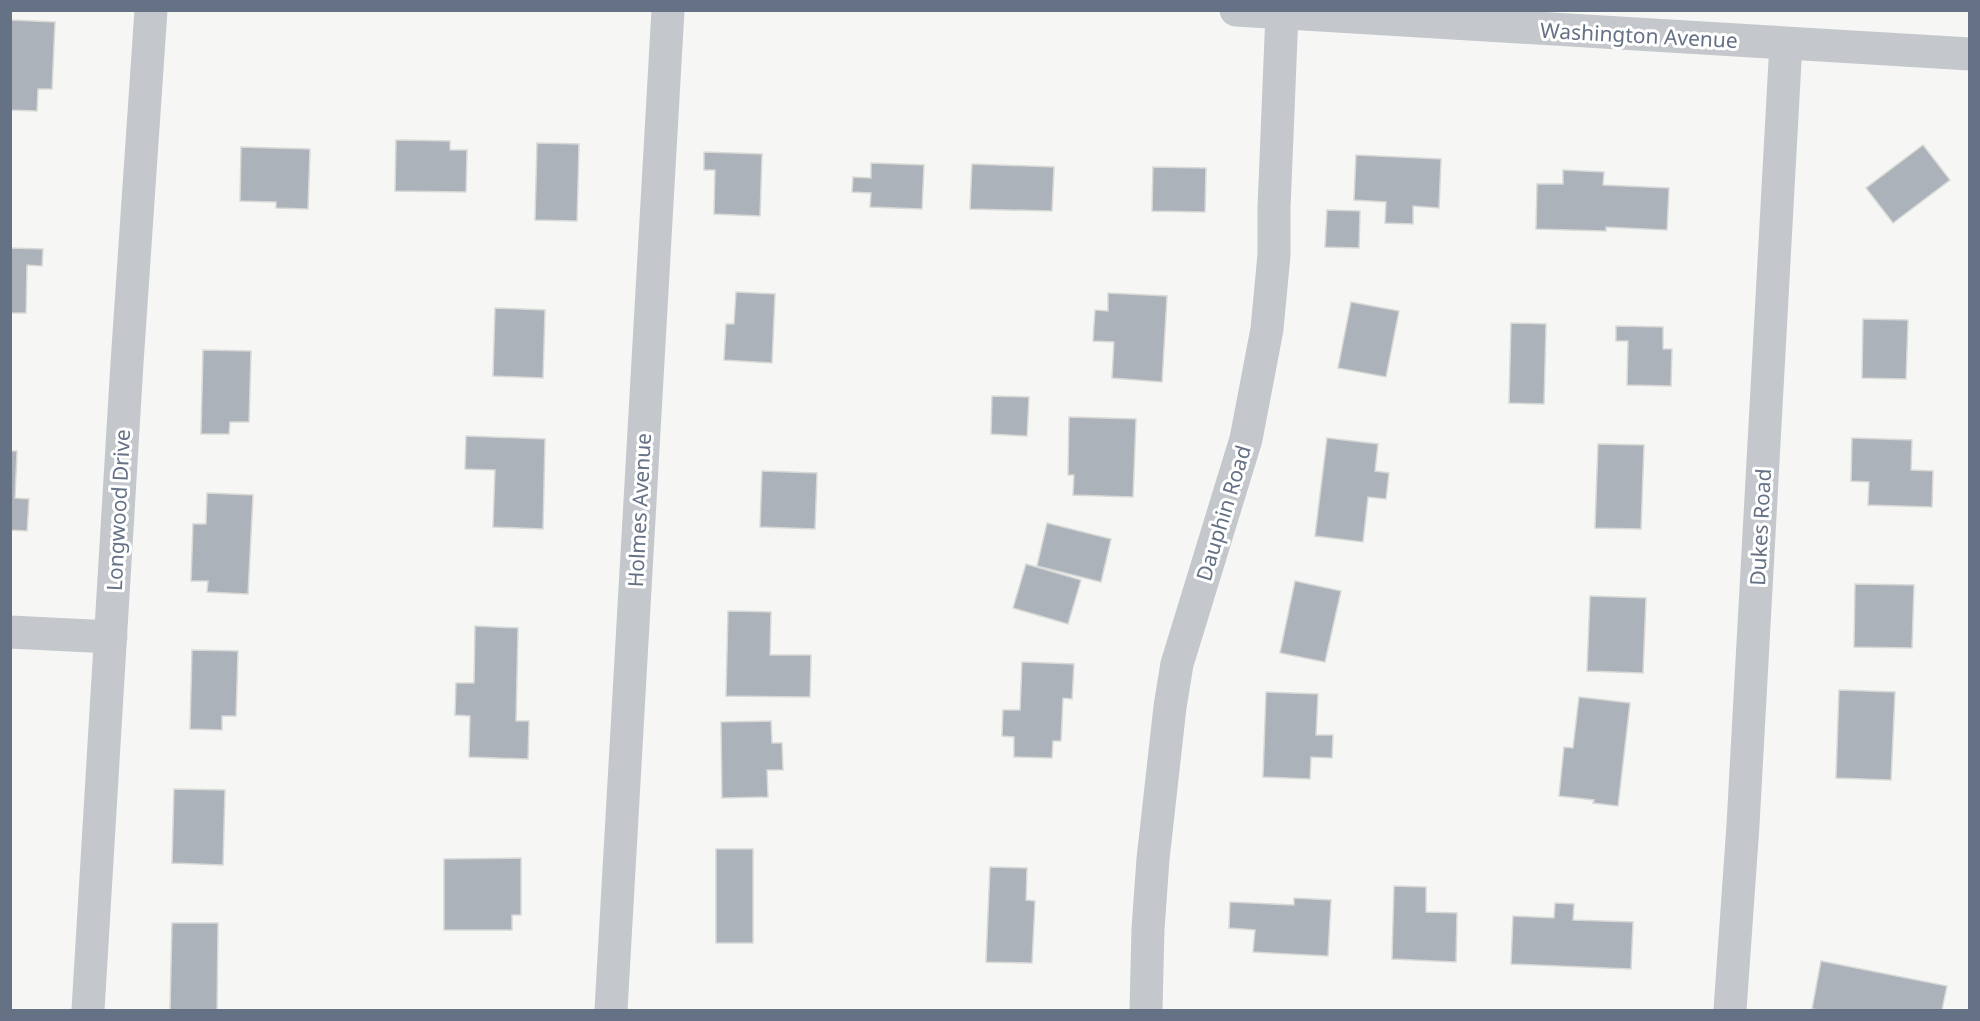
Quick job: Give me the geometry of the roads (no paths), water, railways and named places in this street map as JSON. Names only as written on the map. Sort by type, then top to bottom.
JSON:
[{"type":"street","name":"Longwood Drive","points":[[88,1011],[151,10]]},
{"type":"street","name":"Holmes Avenue","points":[[611,1011],[668,10]]},
{"type":"street","name":"Washington Avenue","points":[[1236,10],[1970,54]]},
{"type":"street","name":"Dauphin Road","points":[[1146,1011],[1153,859],[1177,664],[1246,439],[1267,329],[1274,255],[1282,13]]},
{"type":"street","name":"Dukes Road","points":[[1730,1011],[1743,825],[1786,44]]},
{"type":"street","points":[[10,632],[111,637]]}]
